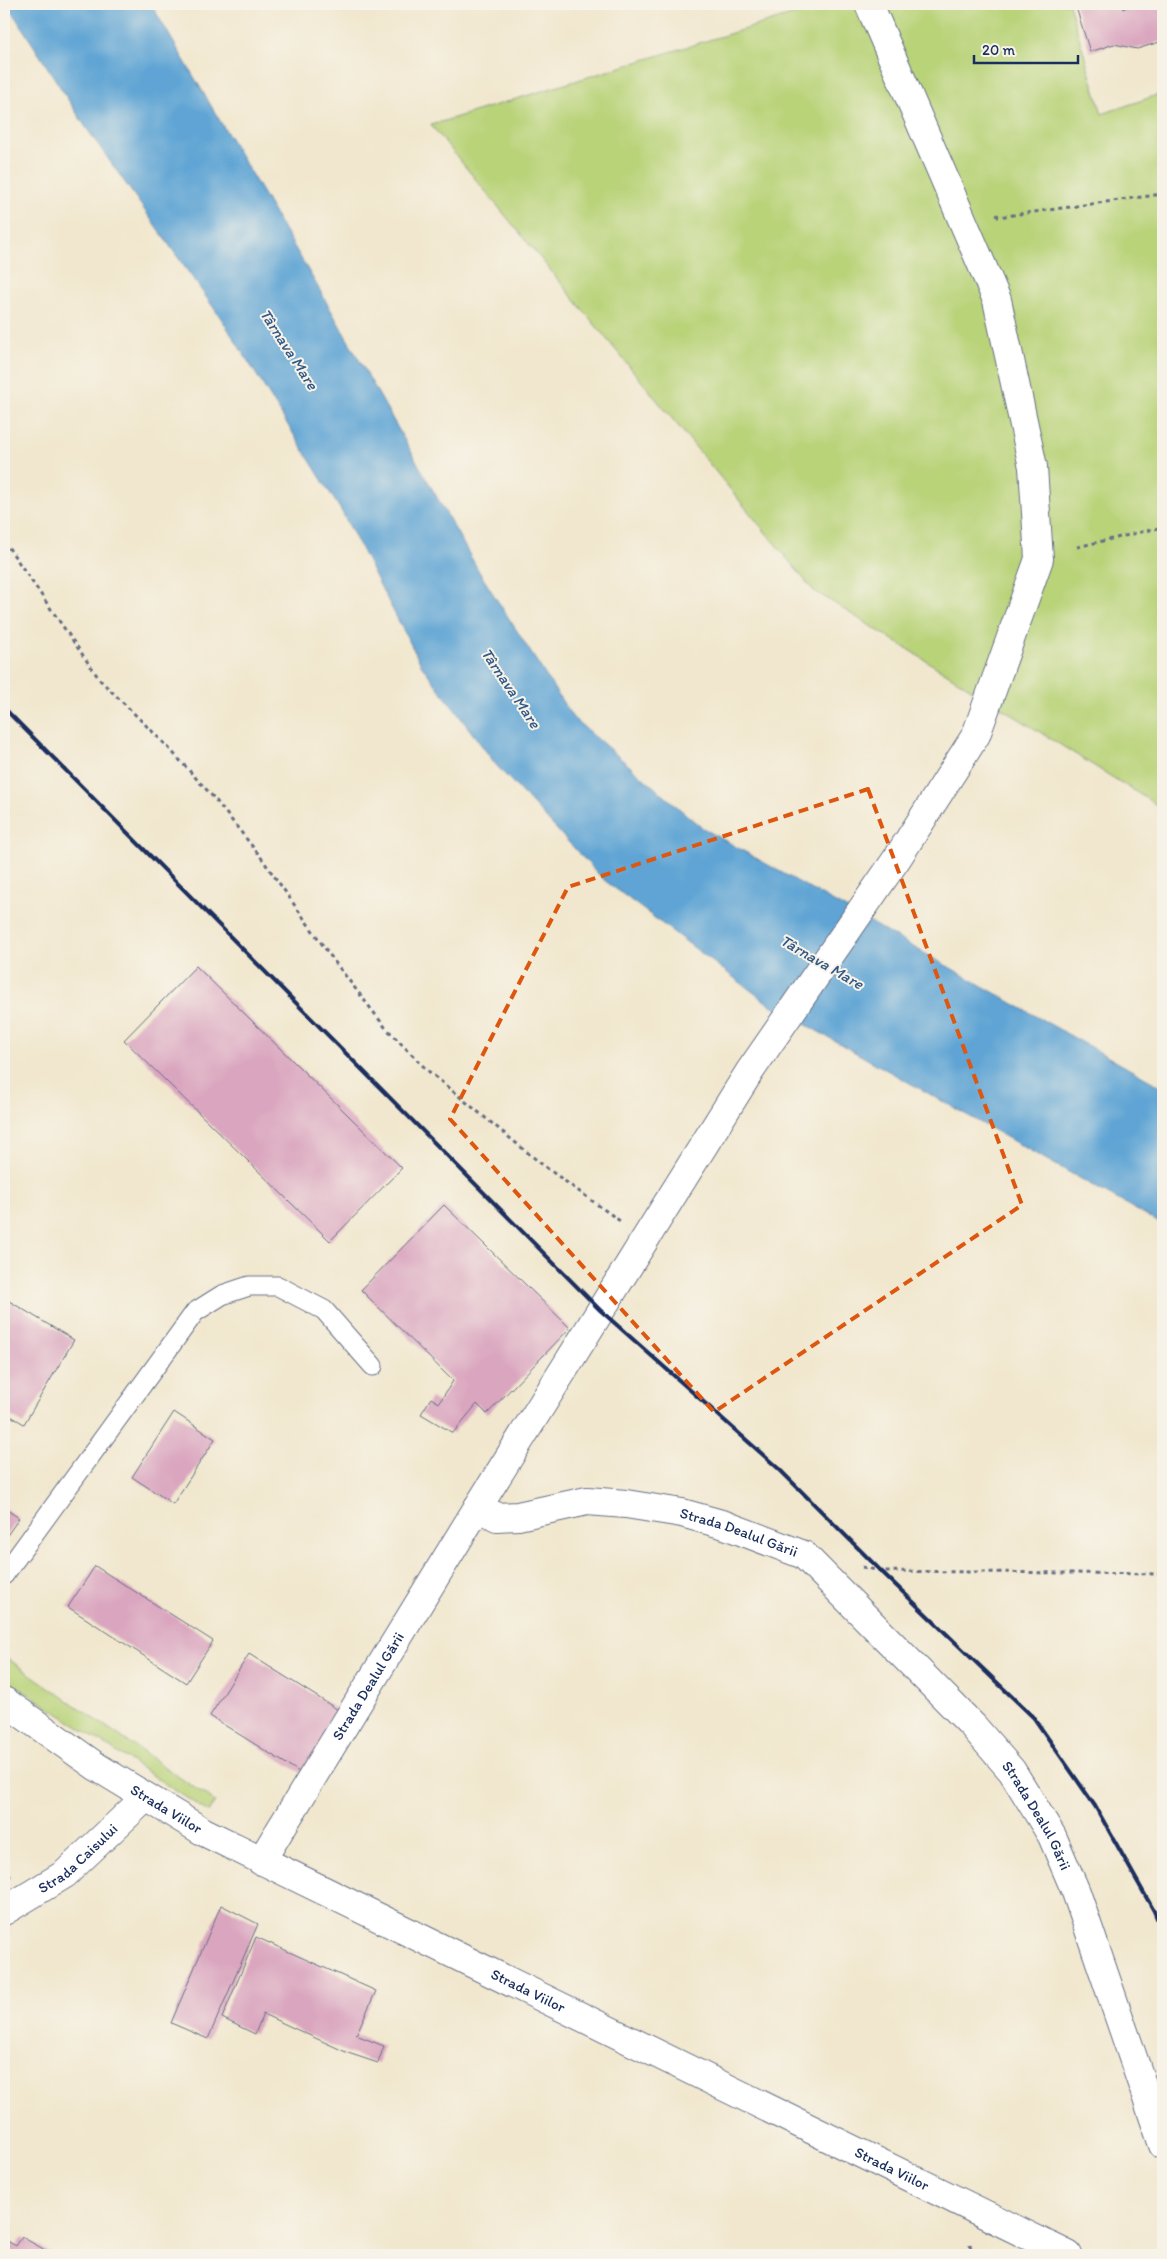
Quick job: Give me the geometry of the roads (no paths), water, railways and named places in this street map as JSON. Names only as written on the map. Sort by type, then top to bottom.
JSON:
[{"type":"street","points":[[478,1507],[750,1071],[898,856],[976,734],[1039,559],[1033,467],[997,300],[869,4]]},
{"type":"street","name":"Strada Dealul Gării","points":[[262,1861],[478,1507],[498,1517],[518,1516],[587,1501],[636,1505],[682,1513],[725,1525],[804,1555],[973,1726],[1012,1771],[1052,1836],[1076,1892],[1163,2145]]},
{"type":"street","name":"Strada Viilor","points":[[4,1701],[97,1767],[204,1832],[886,2164],[1068,2255]]},
{"type":"street","name":"Strada Caisului","points":[[4,1911],[65,1874],[146,1797]]},
{"type":"lane","points":[[4,1575],[195,1312],[222,1295],[249,1286],[278,1286],[324,1310],[373,1366]]},
{"type":"water","name":"Târnava Mare","points":[[7,4],[151,4],[315,282],[481,575],[573,718],[701,827],[1163,1088],[1163,1225],[769,1004],[604,880],[497,766],[422,666],[342,512],[223,321],[85,126]]},
{"type":"railway","points":[[4,708],[600,1310],[779,1469],[881,1571],[1034,1718],[1095,1806],[1154,1911],[1163,1933]]}]
